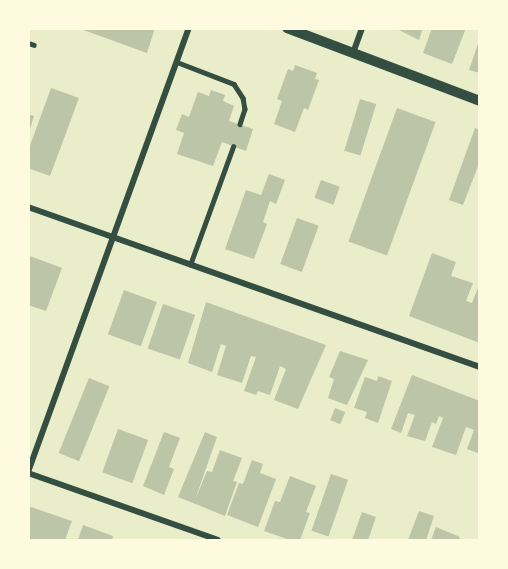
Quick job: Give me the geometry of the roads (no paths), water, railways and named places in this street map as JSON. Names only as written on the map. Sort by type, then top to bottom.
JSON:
[{"type":"street","points":[[189,28],[28,472],[214,540]]},
{"type":"street","points":[[287,28],[480,101]]},
{"type":"street","points":[[353,53],[362,28]]},
{"type":"street","points":[[28,207],[480,367]]},
{"type":"lane","points":[[177,62],[234,84],[243,98],[245,109],[240,124]]},
{"type":"lane","points":[[190,265],[233,147]]}]
